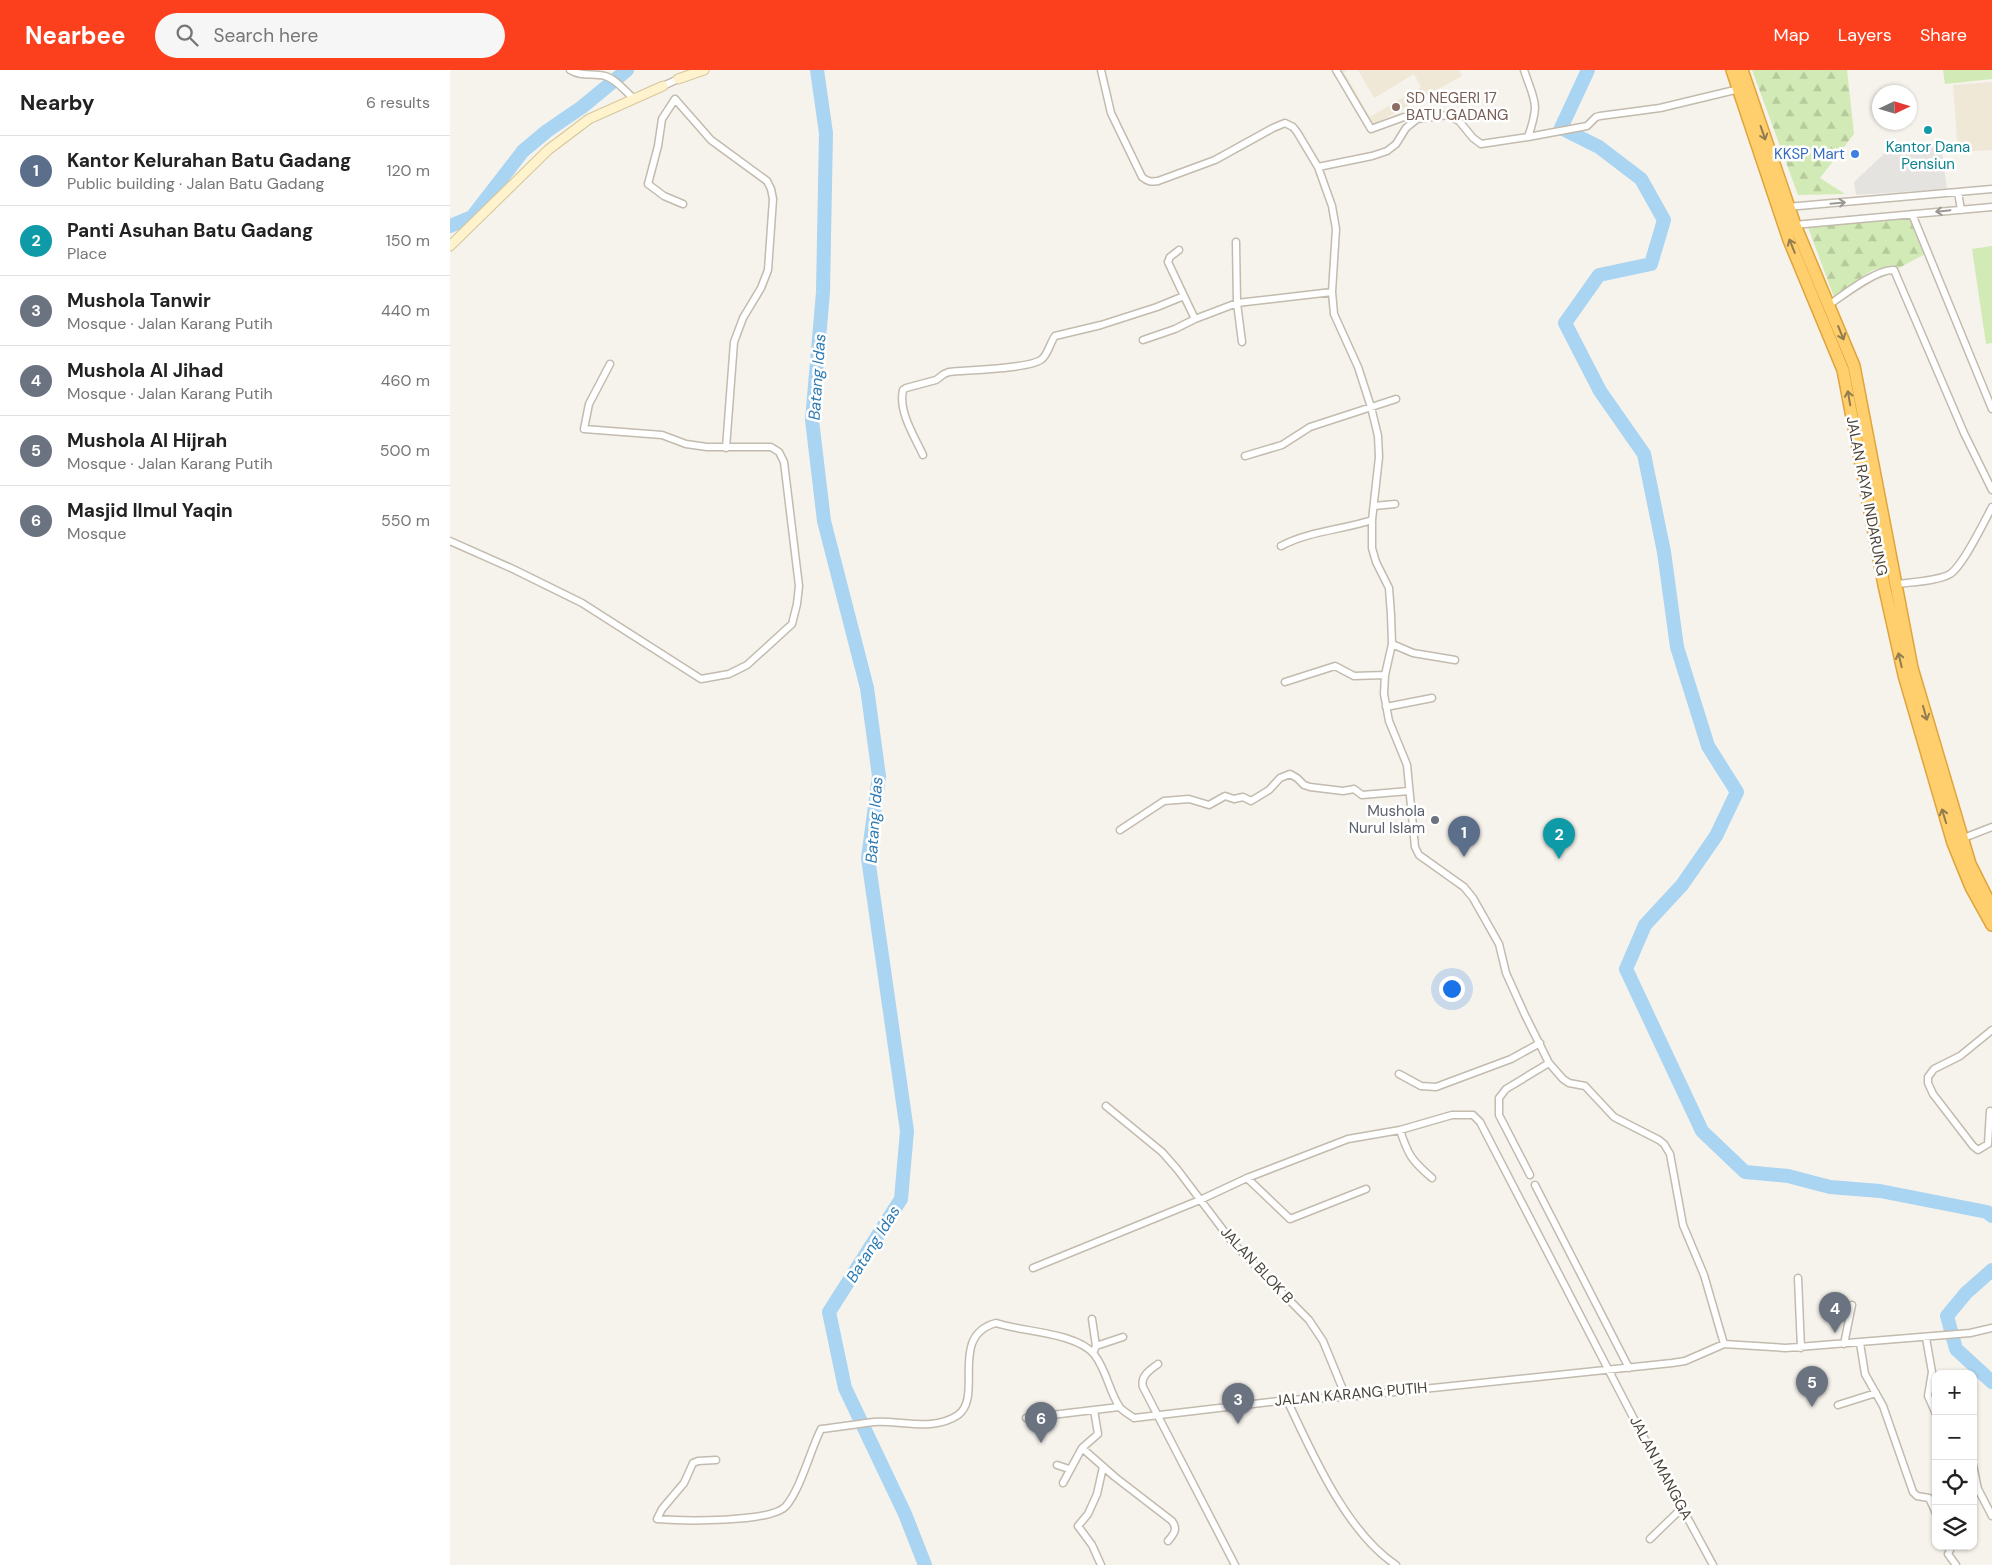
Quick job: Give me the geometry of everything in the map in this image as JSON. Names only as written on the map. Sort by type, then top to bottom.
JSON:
[{"type":"highway","name":"JALAN RAYA INDARUNG","points":[[1732,70],[1784,208],[1795,226],[1857,376],[1866,465],[1904,675],[1971,887],[1992,925]]},
{"type":"highway","name":"JALAN RAYA INDARUNG","points":[[1742,70],[1784,208],[1783,222],[1843,370],[1897,584],[1912,668],[1957,841],[1992,908]]},
{"type":"street","points":[[570,70],[583,75],[604,76],[613,80],[634,98]]},
{"type":"street","points":[[450,246],[548,150],[589,119],[678,79],[704,70]]},
{"type":"street","points":[[1101,70],[1111,113],[1142,176],[1146,180],[1158,181],[1204,165],[1273,128],[1285,124],[1294,127],[1318,167],[1332,206],[1336,229],[1332,292],[1334,314],[1358,368],[1371,407],[1379,446],[1372,520],[1372,548],[1390,594],[1392,644],[1385,675],[1386,706],[1393,732],[1405,758],[1413,839],[1417,851],[1423,858],[1464,887],[1473,898],[1495,937],[1510,983],[1550,1063],[1566,1082],[1583,1085],[1614,1118],[1659,1140],[1668,1149],[1682,1225],[1707,1284],[1724,1344]]},
{"type":"street","points":[[1336,70],[1371,129],[1377,129],[1404,117],[1417,119],[1442,115],[1453,116],[1481,144],[1580,127],[1591,124],[1596,117],[1600,116],[1660,108],[1739,89]]},
{"type":"street","points":[[1524,70],[1536,105],[1535,118],[1528,137]]},
{"type":"street","points":[[682,204],[664,196],[648,184],[658,146],[662,119],[675,99],[711,140],[767,181],[772,188],[773,200],[768,270],[761,288],[743,318],[732,351],[726,448]]},
{"type":"street","points":[[1318,167],[1387,151],[1396,144],[1406,128],[1417,119]]},
{"type":"street","points":[[1784,208],[1992,189]]},
{"type":"street","points":[[1958,192],[1961,210]]},
{"type":"street","points":[[1783,222],[1795,226],[1992,207]]},
{"type":"street","points":[[1912,214],[1992,409]]},
{"type":"street","points":[[1236,242],[1237,303],[1242,342]]},
{"type":"street","points":[[1179,250],[1168,259],[1168,262],[1196,319]]},
{"type":"street","points":[[1829,305],[1866,279],[1888,270],[1895,271],[1964,433],[1992,490]]},
{"type":"street","points":[[1143,340],[1176,329],[1237,303],[1332,292]]},
{"type":"street","points":[[923,455],[907,421],[902,395],[903,390],[936,380],[949,372],[1037,362],[1042,359],[1055,336],[1101,325],[1184,296]]},
{"type":"street","points":[[450,541],[582,603],[701,679],[729,674],[747,665],[792,624],[799,586],[788,490],[779,452],[771,448],[726,448],[686,444],[662,435],[584,429],[589,404],[610,364]]},
{"type":"street","points":[[1245,456],[1282,445],[1310,426],[1396,399]]},
{"type":"street","points":[[1374,506],[1395,504]]},
{"type":"street","points":[[1897,584],[1941,577],[1951,573],[1959,565],[1992,507]]},
{"type":"street","points":[[1281,546],[1304,536],[1372,520]]},
{"type":"street","points":[[1392,644],[1413,652],[1455,660]]},
{"type":"street","points":[[1285,682],[1335,666],[1351,675],[1385,675]]},
{"type":"street","points":[[1386,706],[1432,698]]},
{"type":"street","points":[[1120,830],[1164,801],[1190,799],[1209,805],[1225,796],[1251,801],[1269,790],[1280,778],[1290,774],[1307,786],[1343,791],[1354,789],[1362,795],[1409,791]]},
{"type":"street","points":[[1957,841],[1992,826]]},
{"type":"street","points":[[1990,1111],[1988,1144],[1978,1150],[1933,1094],[1928,1083],[1930,1073],[1934,1069],[1960,1056],[1992,1030]]},
{"type":"street","points":[[1399,1074],[1421,1086],[1436,1087],[1511,1058],[1540,1043]]},
{"type":"street","points":[[1530,1175],[1499,1115],[1499,1098],[1506,1089],[1550,1063]]},
{"type":"street","name":"JALAN BLOK B","points":[[1106,1106],[1162,1152],[1233,1243],[1318,1331],[1346,1397]]},
{"type":"street","name":"JALAN MANGGA","points":[[1400,1130],[1452,1115],[1467,1114],[1477,1118],[1712,1565]]},
{"type":"street","points":[[1033,1268],[1200,1200],[1247,1178],[1348,1139],[1400,1130],[1413,1162],[1432,1178]]},
{"type":"street","points":[[1247,1178],[1290,1219],[1366,1189]]},
{"type":"street","points":[[1535,1185],[1628,1368]]},
{"type":"street","points":[[1798,1278],[1801,1348]]},
{"type":"street","points":[[1844,1344],[1852,1305]]},
{"type":"street","points":[[1092,1319],[1096,1346],[1093,1353]]},
{"type":"street","points":[[716,1460],[698,1461],[693,1464],[684,1483],[662,1508],[657,1519],[717,1520],[773,1513],[782,1509],[790,1500],[821,1429],[869,1423],[931,1424],[945,1421],[959,1414],[966,1404],[969,1356],[976,1336],[986,1326],[996,1323],[1064,1338],[1085,1346],[1093,1353],[1102,1368],[1119,1408],[1026,1418]]},
{"type":"street","name":"JALAN KARANG PUTIH","points":[[1119,1408],[1134,1418],[1159,1416],[1287,1400],[1346,1397],[1609,1371],[1685,1361],[1724,1344],[1766,1348],[1801,1348],[1970,1334],[1992,1328]]},
{"type":"street","points":[[1096,1346],[1123,1337]]},
{"type":"street","points":[[1928,1338],[1932,1372],[1928,1396],[1932,1405]]},
{"type":"street","points":[[1860,1343],[1865,1374],[1883,1406],[1912,1492],[1917,1496],[1929,1498],[1932,1505]]},
{"type":"street","points":[[1158,1364],[1146,1373],[1141,1382],[1235,1565]]},
{"type":"street","points":[[1838,1405],[1876,1393]]},
{"type":"street","points":[[1287,1400],[1312,1454],[1348,1514],[1372,1545],[1396,1565]]},
{"type":"street","points":[[1062,1482],[1082,1448],[1098,1434],[1094,1410]]},
{"type":"street","points":[[1082,1448],[1103,1467],[1172,1521],[1175,1525],[1175,1532],[1168,1541]]},
{"type":"street","points":[[1057,1465],[1069,1469]]},
{"type":"street","points":[[1101,1565],[1092,1545],[1078,1526],[1088,1514],[1097,1494],[1103,1467]]},
{"type":"street","points":[[1977,1484],[1992,1516]]},
{"type":"street","points":[[1650,1539],[1682,1508]]},
{"type":"street","points":[[1950,1550],[1948,1554],[1956,1565]]},
{"type":"shaded area","name":"SD NEGERI 17 BATU GADANG","points":[[1337,70],[1347,70],[1344,72],[1370,117],[1421,87],[1414,74],[1374,98],[1358,70],[1459,70],[1462,76],[1368,128]]},
{"type":"shaded area","points":[[1992,82],[1992,150],[1958,152],[1953,85]]},
{"type":"shaded area","points":[[1941,145],[1947,189],[1856,195],[1854,182],[1888,150]]},
{"type":"green space","points":[[1752,70],[1847,70],[1854,134],[1820,178],[1845,194],[1798,195]]},
{"type":"green space","points":[[1943,70],[1992,70],[1992,79],[1945,84]]},
{"type":"green space","points":[[1909,214],[1925,254],[1899,268],[1893,265],[1871,271],[1834,297],[1806,222]]},
{"type":"green space","points":[[1992,246],[1992,343],[1986,344],[1972,249]]},
{"type":"waterway","points":[[450,226],[472,217],[523,151],[547,131],[582,107],[627,70]]},
{"type":"waterway","name":"Batang Idas","points":[[817,70],[826,133],[823,292],[812,420],[824,521],[867,688],[879,776],[868,858],[907,1131],[901,1199],[829,1312],[845,1388],[905,1514],[925,1565]]},
{"type":"waterway","points":[[1588,70],[1561,128],[1599,147],[1641,179],[1664,220],[1651,264],[1599,275],[1565,323],[1600,391],[1644,454],[1664,552],[1677,647],[1708,746],[1737,792],[1716,836],[1682,885],[1645,925],[1626,969],[1702,1131],[1745,1172],[1788,1176],[1830,1187],[1880,1191],[1987,1212],[1992,1216]]},
{"type":"waterway","points":[[1992,1270],[1966,1293],[1947,1316],[1956,1349],[1992,1382]]},
{"type":"place","name":"SD NEGERI 17 BATU GADANG","points":[[1396,107]]},
{"type":"place","name":"Kantor Dana Pensiun","points":[[1928,130]]},
{"type":"place","name":"KKSP Mart","points":[[1855,154]]},
{"type":"place","name":"Mushola Nurul Islam","points":[[1435,820]]},
{"type":"place","name":"Kantor Kelurahan Batu Gadang","points":[[1464,857]]},
{"type":"place","name":"Panti Asuhan Batu Gadang","points":[[1559,859]]},
{"type":"place","name":"Mushola Al Jihad","points":[[1835,1333]]},
{"type":"place","name":"Mushola Al Hijrah","points":[[1812,1407]]},
{"type":"place","name":"Mushola Tanwir","points":[[1238,1424]]},
{"type":"place","name":"Masjid Ilmul Yaqin","points":[[1041,1443]]}]
